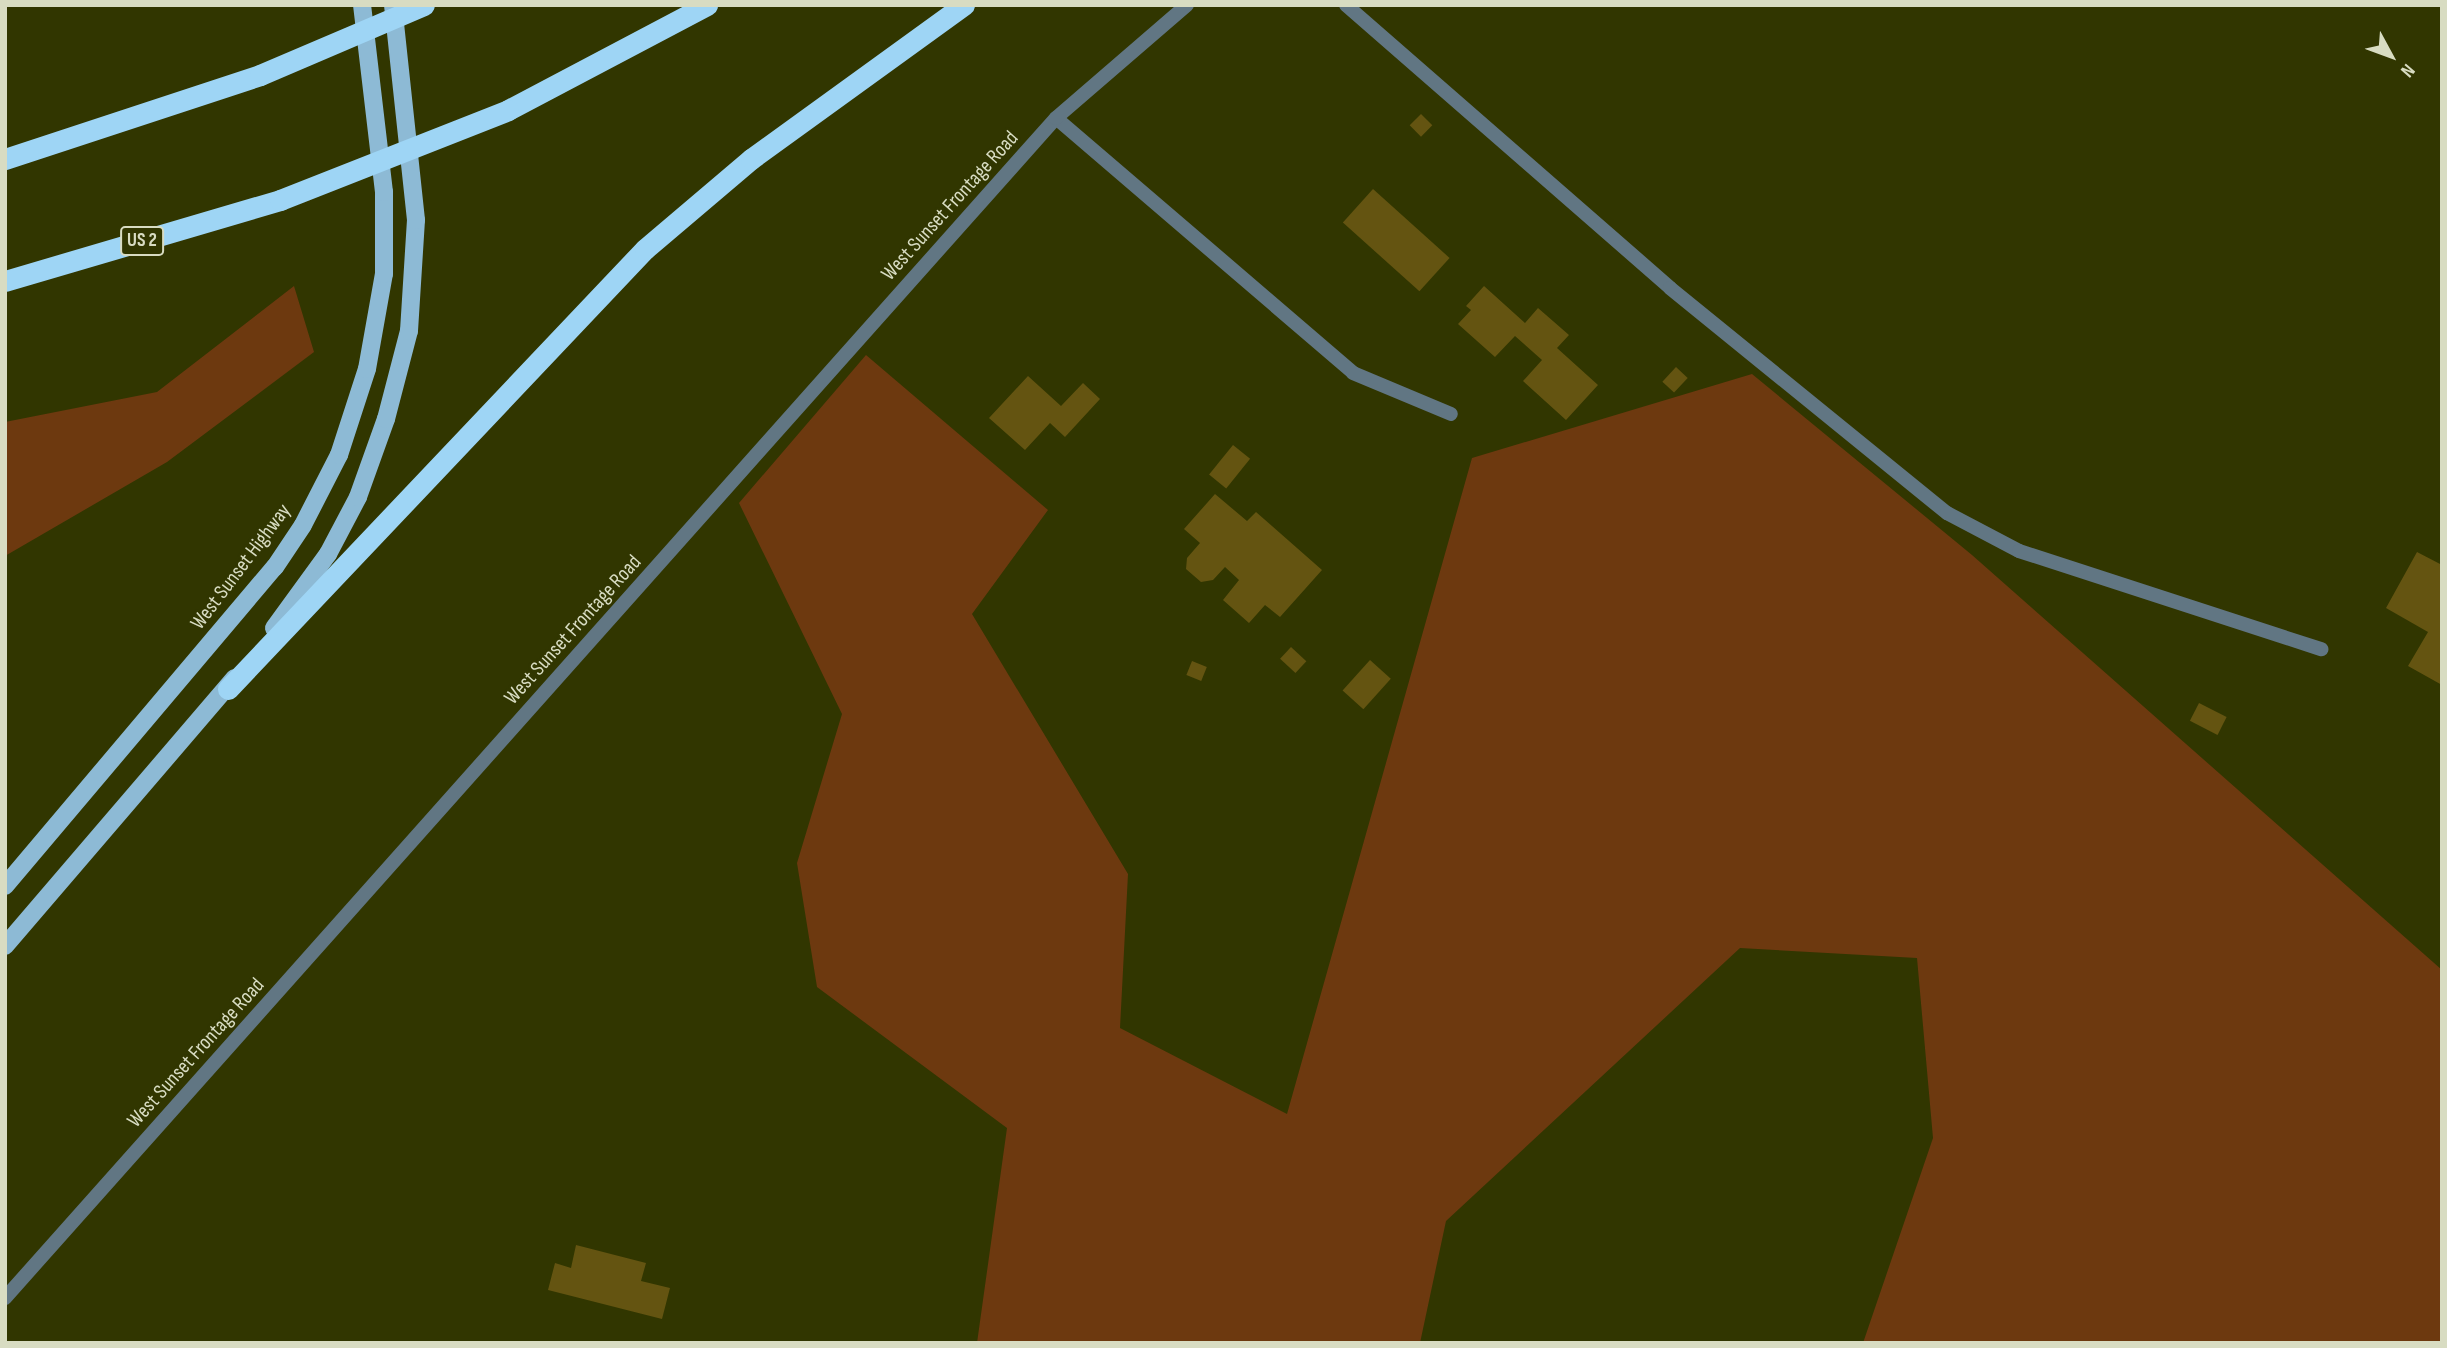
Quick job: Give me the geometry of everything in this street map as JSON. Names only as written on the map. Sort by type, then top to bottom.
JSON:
[{"type":"highway","points":[[5,159],[260,75],[424,5]]},
{"type":"highway","name":"US 2","points":[[5,281],[279,200],[508,110],[707,5]]},
{"type":"highway","points":[[228,688],[645,249],[772,143],[964,5]]},
{"type":"main road","name":"West Sunset Highway","points":[[5,886],[275,567],[309,514],[339,455],[367,369],[384,274],[384,192],[362,5]]},
{"type":"main road","points":[[5,946],[228,688],[310,580],[344,525],[371,463],[399,375],[413,298],[416,220],[393,5]]},
{"type":"street","name":"West Sunset Frontage Road","points":[[5,1298],[1056,118],[1187,5]]},
{"type":"street","points":[[1346,5],[1670,288],[1947,513],[2019,551],[2321,649]]},
{"type":"street","points":[[1056,118],[1353,373],[1451,414]]},
{"type":"shaded area","points":[[294,286],[314,352],[167,462],[5,556],[5,422],[157,392]]},
{"type":"shaded area","points":[[866,355],[1048,510],[972,614],[1128,874],[1120,1028],[1287,1114],[1472,458],[1752,374],[1972,555],[2442,970],[2442,1343],[1863,1343],[1933,1138],[1917,958],[1740,948],[1446,1221],[1420,1343],[977,1343],[1007,1128],[817,987],[797,863],[842,714],[739,503]]},
{"type":"building","points":[[1421,114],[1432,125],[1421,137],[1410,125]]},
{"type":"building","points":[[1373,189],[1450,258],[1419,291],[1343,222]]},
{"type":"building","points":[[1484,286],[1525,323],[1538,308],[1569,335],[1557,348],[1598,385],[1566,420],[1523,381],[1542,360],[1515,336],[1495,357],[1458,324],[1471,310],[1466,306]]},
{"type":"building","points":[[1676,367],[1688,378],[1674,393],[1662,382]]},
{"type":"building","points":[[1028,376],[1061,406],[1083,383],[1100,399],[1065,437],[1050,423],[1025,450],[989,418]]},
{"type":"building","points":[[1233,445],[1250,459],[1226,488],[1209,475]]},
{"type":"building","points":[[1215,494],[1247,521],[1256,512],[1322,570],[1280,617],[1265,605],[1249,623],[1223,600],[1239,580],[1225,567],[1213,580],[1201,582],[1186,569],[1187,558],[1200,543],[1184,529]]},
{"type":"building","points":[[2417,552],[2442,565],[2442,685],[2408,666],[2428,632],[2386,608]]},
{"type":"building","points":[[1291,647],[1306,661],[1295,673],[1280,659]]},
{"type":"building","points":[[1370,660],[1391,679],[1363,709],[1343,690]]},
{"type":"building","points":[[1192,661],[1207,667],[1201,681],[1186,675]]},
{"type":"building","points":[[2199,703],[2227,717],[2218,735],[2190,721]]},
{"type":"building","points":[[576,1245],[646,1263],[641,1281],[670,1288],[662,1319],[548,1290],[555,1263],[571,1268]]}]
